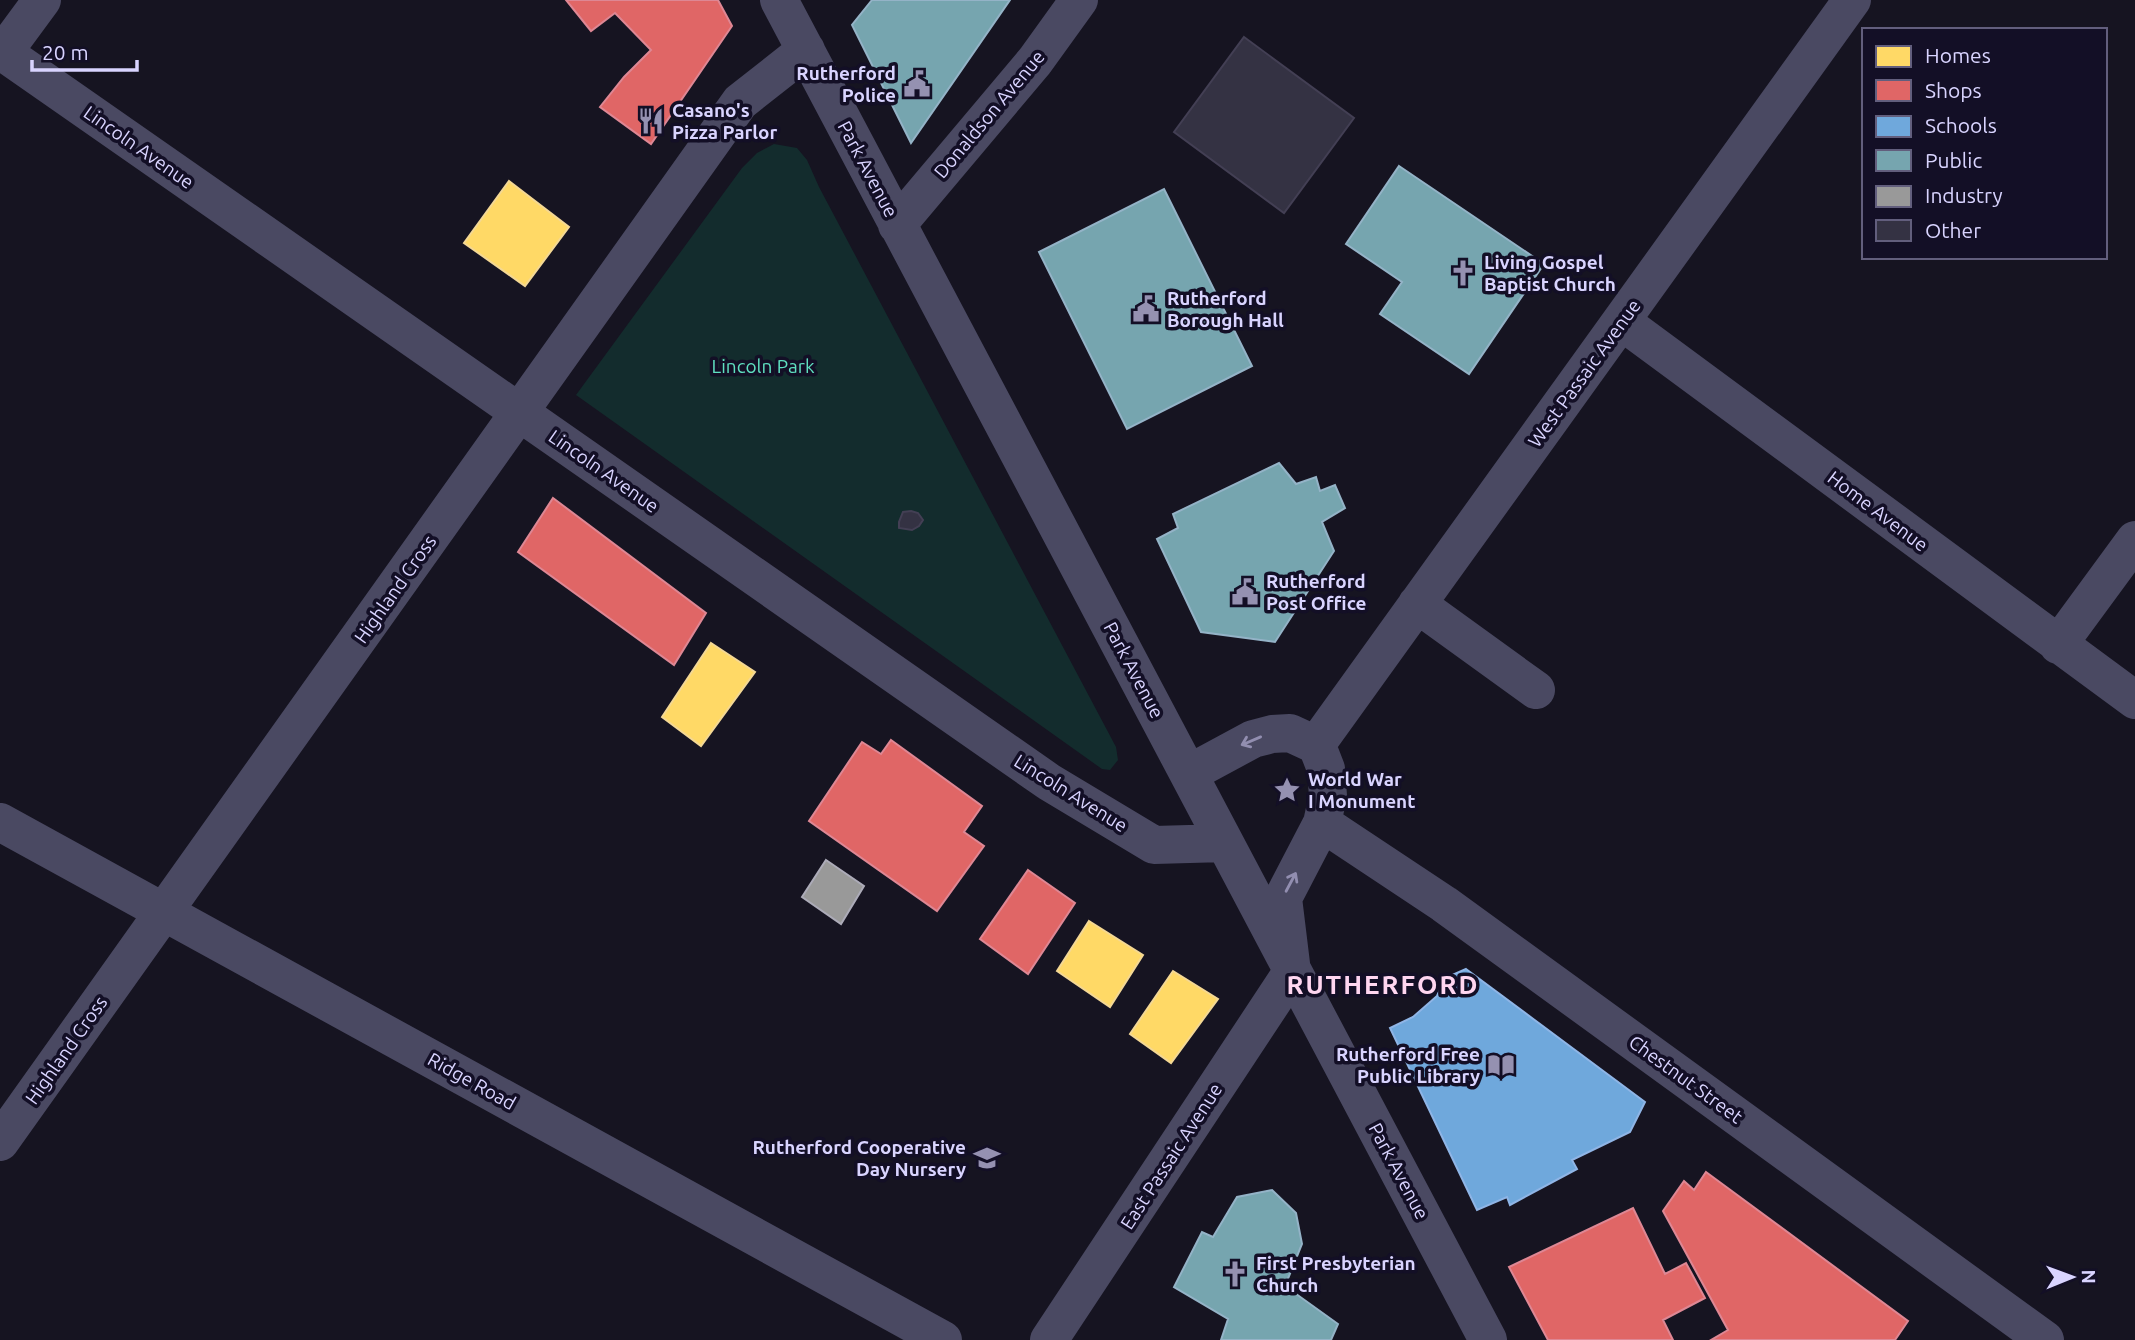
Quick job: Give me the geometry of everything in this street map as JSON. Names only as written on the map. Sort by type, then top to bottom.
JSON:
[{"type":"street","points":[[2,51],[42,0]]},
{"type":"street","name":"Park Avenue","points":[[779,0],[1488,1340]]},
{"type":"street","name":"Donaldson Avenue","points":[[897,225],[1035,61],[1079,0]]},
{"type":"street","name":"West Passaic Avenue","points":[[1315,745],[1852,0]]},
{"type":"street","name":"Highland Cross","points":[[0,1142],[740,102],[806,50]]},
{"type":"street","name":"Lincoln Avenue","points":[[2,51],[1049,782],[1154,845],[1225,843]]},
{"type":"street","name":"Home Avenue","points":[[1621,321],[2135,700]]},
{"type":"street","points":[[2058,645],[2135,540]]},
{"type":"street","points":[[1417,604],[1536,690]]},
{"type":"street","points":[[1190,773],[1253,738],[1290,733],[1315,745],[1326,769],[1328,796],[1322,823],[1283,898],[1292,972]]},
{"type":"street","name":"Ridge Road","points":[[0,822],[943,1340]]},
{"type":"street","name":"Chestnut Street","points":[[1322,823],[1444,904],[2045,1340]]},
{"type":"street","name":"East Passaic Avenue","points":[[1049,1340],[1292,972]]},
{"type":"green space","name":"Lincoln Park","points":[[774,144],[797,148],[807,160],[1116,747],[1118,760],[1110,770],[1102,769],[576,395],[742,168],[757,153]]},
{"type":"building: Homes","points":[[509,181],[569,227],[525,286],[464,243]]},
{"type":"building: Homes","points":[[711,643],[755,672],[701,746],[662,717]]},
{"type":"building: Homes","points":[[1089,921],[1143,955],[1110,1007],[1057,971]]},
{"type":"building: Homes","points":[[1173,971],[1218,999],[1171,1063],[1130,1034]]},
{"type":"building: Shops","points":[[566,0],[718,0],[732,26],[651,144],[600,107],[624,77],[651,50],[615,13],[591,31]]},
{"type":"building: Shops","points":[[553,498],[706,613],[674,665],[518,552]]},
{"type":"building: Shops","points":[[891,740],[982,806],[964,832],[984,846],[937,911],[809,821],[862,742],[881,754]]},
{"type":"building: Shops","points":[[1028,870],[1075,903],[1028,974],[980,939]]},
{"type":"building: Shops","points":[[1706,1172],[1908,1321],[1895,1340],[1711,1340],[1728,1330],[1663,1211],[1684,1181],[1694,1190]]},
{"type":"building: Shops","points":[[1633,1208],[1665,1274],[1686,1263],[1705,1298],[1663,1320],[1673,1340],[1548,1340],[1509,1267]]},
{"type":"building: Schools","name":"Rutherford Free Public Library","points":[[1466,969],[1645,1102],[1630,1132],[1572,1160],[1577,1169],[1510,1205],[1507,1197],[1477,1210],[1390,1028],[1413,1017],[1437,996],[1440,988],[1452,975]]},
{"type":"building: Public","name":"Rutherford Police","points":[[872,0],[1010,0],[911,143],[852,25]]},
{"type":"building: Public","name":"Living Gospel Baptist Church","points":[[1399,166],[1544,264],[1469,374],[1380,314],[1402,282],[1346,244]]},
{"type":"building: Public","name":"Rutherford Borough Hall","points":[[1164,189],[1252,366],[1127,429],[1039,252]]},
{"type":"building: Public","name":"Rutherford Post Office","points":[[1279,463],[1296,484],[1316,477],[1320,491],[1335,485],[1345,508],[1322,522],[1334,551],[1275,642],[1201,632],[1157,539],[1178,528],[1173,514]]},
{"type":"building: Public","name":"First Presbyterian Church","points":[[1272,1190],[1296,1213],[1302,1244],[1285,1286],[1338,1324],[1331,1340],[1221,1340],[1228,1319],[1174,1287],[1202,1232],[1213,1237],[1237,1197]]},
{"type":"building: Industry","points":[[826,860],[864,886],[841,924],[802,897]]},
{"type":"building: Other","points":[[1244,37],[1354,118],[1284,213],[1174,132]]},
{"type":"building: Other","points":[[903,512],[918,513],[923,520],[919,526],[912,530],[899,528]]},
{"type":"place","name":"Rutherford Police","points":[[917,84]]},
{"type":"place","name":"Casano's Pizza Parlor","points":[[651,121]]},
{"type":"place","name":"Living Gospel Baptist Church","points":[[1463,273]]},
{"type":"place","name":"Rutherford Borough Hall","points":[[1146,309]]},
{"type":"place","name":"Rutherford Post Office","points":[[1245,592]]},
{"type":"place","name":"World War I Monument","points":[[1287,790]]},
{"type":"place","name":"Rutherford Free Public Library","points":[[1501,1065]]},
{"type":"place","name":"Rutherford Cooperative Day Nursery","points":[[987,1158]]},
{"type":"place","name":"First Presbyterian Church","points":[[1235,1274]]},
{"type":"district","name":"RUTHERFORD","points":[[1383,985]]}]
